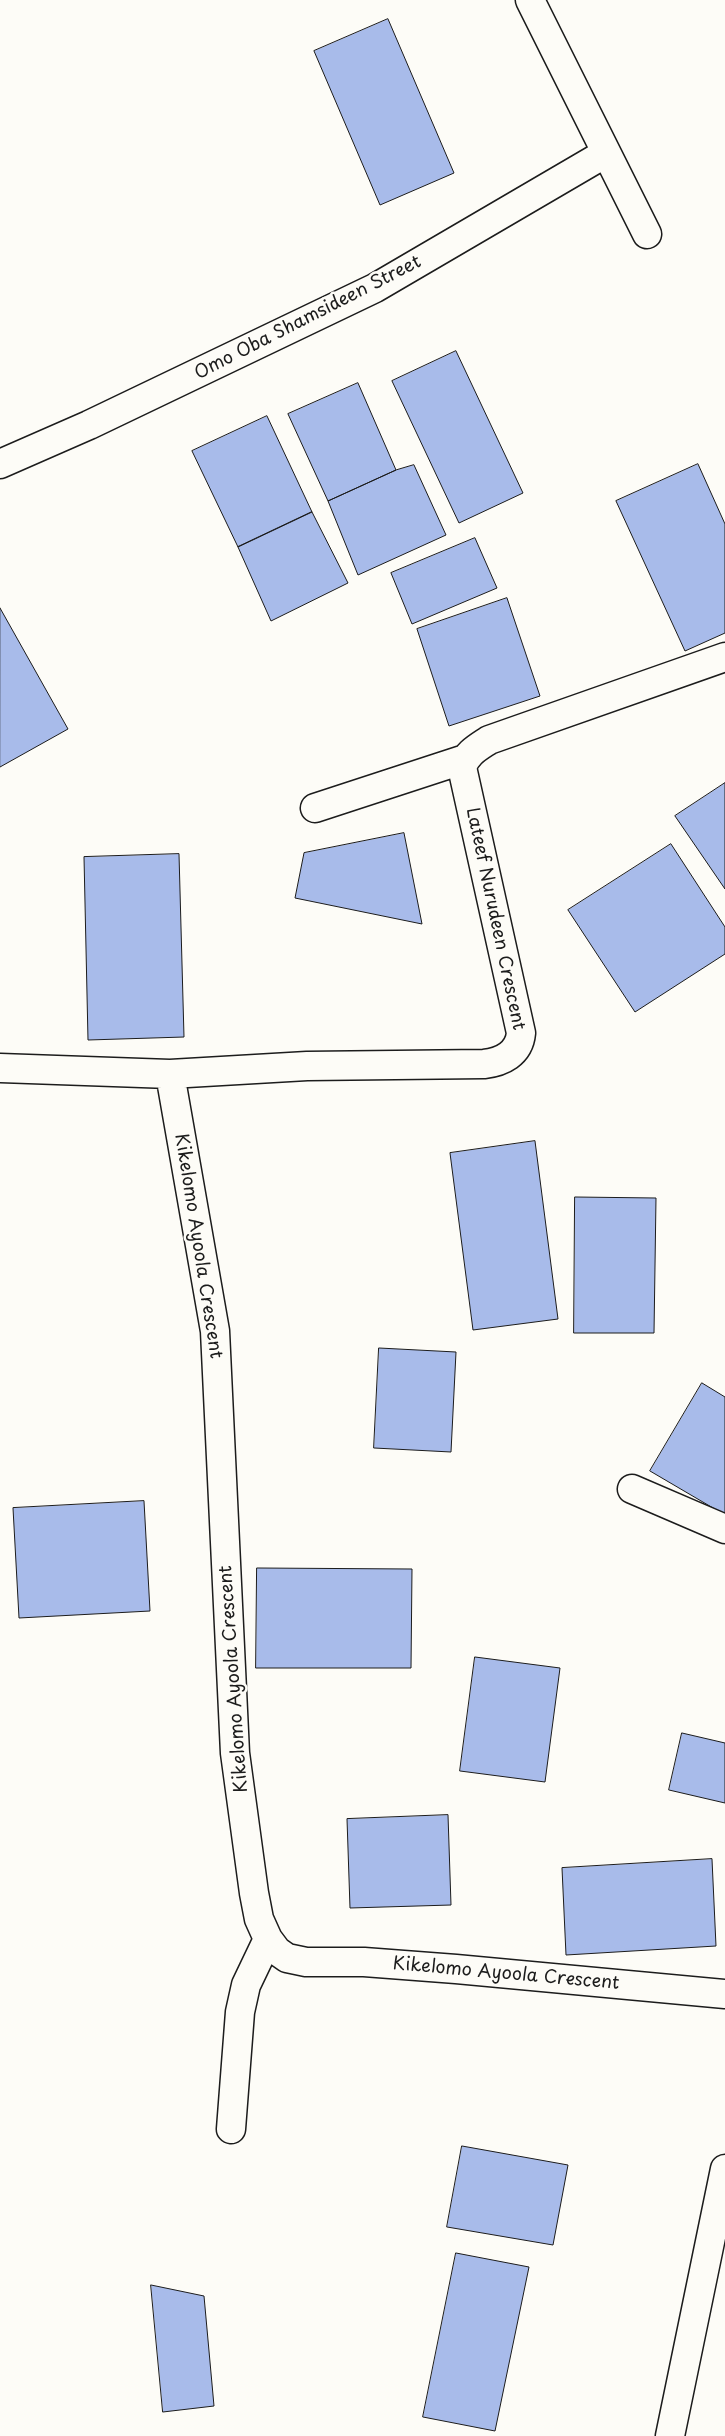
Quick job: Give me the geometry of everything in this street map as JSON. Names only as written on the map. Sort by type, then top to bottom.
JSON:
[{"type":"street","points":[[530,0],[647,234]]},
{"type":"street","name":"Omo Oba Shamsideen Street","points":[[0,464],[89,425],[375,288],[606,153]]},
{"type":"street","points":[[316,808],[465,759],[474,749],[489,740],[725,657]]},
{"type":"street","name":"Lateef Nurudeen Crescent","points":[[0,1068],[170,1074],[306,1066],[484,1064],[498,1062],[512,1053],[520,1041],[521,1033],[462,767],[465,759]]},
{"type":"street","name":"Kikelomo Ayoola Crescent","points":[[170,1074],[215,1331],[235,1753],[254,1893],[259,1919],[268,1939],[277,1951],[287,1958],[306,1962],[364,1962],[456,1969],[725,1994]]},
{"type":"street","points":[[632,1489],[725,1529]]},
{"type":"street","points":[[231,2129],[240,2012],[246,1985],[268,1939]]},
{"type":"street","points":[[670,2436],[725,2169]]},
{"type":"building","points":[[388,19],[454,173],[380,205],[314,51]]},
{"type":"building","points":[[456,351],[523,493],[459,523],[392,381]]},
{"type":"building","points":[[358,383],[396,470],[328,501],[288,414]]},
{"type":"building","points":[[267,416],[312,512],[238,547],[192,451]]},
{"type":"building","points":[[698,464],[725,524],[725,633],[685,651],[616,501]]},
{"type":"building","points":[[414,465],[446,535],[358,575],[328,501],[396,470]]},
{"type":"building","points":[[312,512],[348,583],[271,621],[238,547]]},
{"type":"building","points":[[475,538],[497,588],[412,624],[391,573]]},
{"type":"building","points":[[507,598],[540,696],[449,726],[417,629]]},
{"type":"building","points":[[0,608],[68,729],[0,767]]},
{"type":"building","points":[[725,783],[725,889],[675,816]]},
{"type":"building","points":[[404,833],[422,924],[295,898],[304,853]]},
{"type":"building","points":[[671,844],[725,927],[725,954],[635,1012],[568,910]]},
{"type":"building","points":[[179,854],[184,1037],[88,1040],[84,857]]},
{"type":"building","points":[[535,1141],[558,1319],[473,1330],[450,1153]]},
{"type":"building","points":[[575,1197],[656,1198],[654,1333],[574,1333]]},
{"type":"building","points":[[379,1348],[456,1352],[451,1452],[374,1448]]},
{"type":"building","points":[[702,1383],[725,1397],[725,1515],[650,1471]]},
{"type":"building","points":[[144,1501],[150,1611],[19,1618],[13,1508]]},
{"type":"building","points":[[257,1568],[412,1569],[411,1668],[256,1668]]},
{"type":"building","points":[[475,1657],[560,1668],[545,1782],[460,1771]]},
{"type":"building","points":[[682,1733],[725,1743],[725,1803],[669,1790]]},
{"type":"building","points":[[448,1815],[451,1905],[350,1908],[347,1819]]},
{"type":"building","points":[[712,1859],[716,1946],[566,1955],[562,1868]]},
{"type":"building","points":[[462,2146],[568,2165],[553,2245],[447,2227]]},
{"type":"building","points":[[456,2253],[529,2267],[495,2431],[423,2417]]},
{"type":"building","points":[[151,2285],[204,2296],[214,2406],[163,2412]]}]
